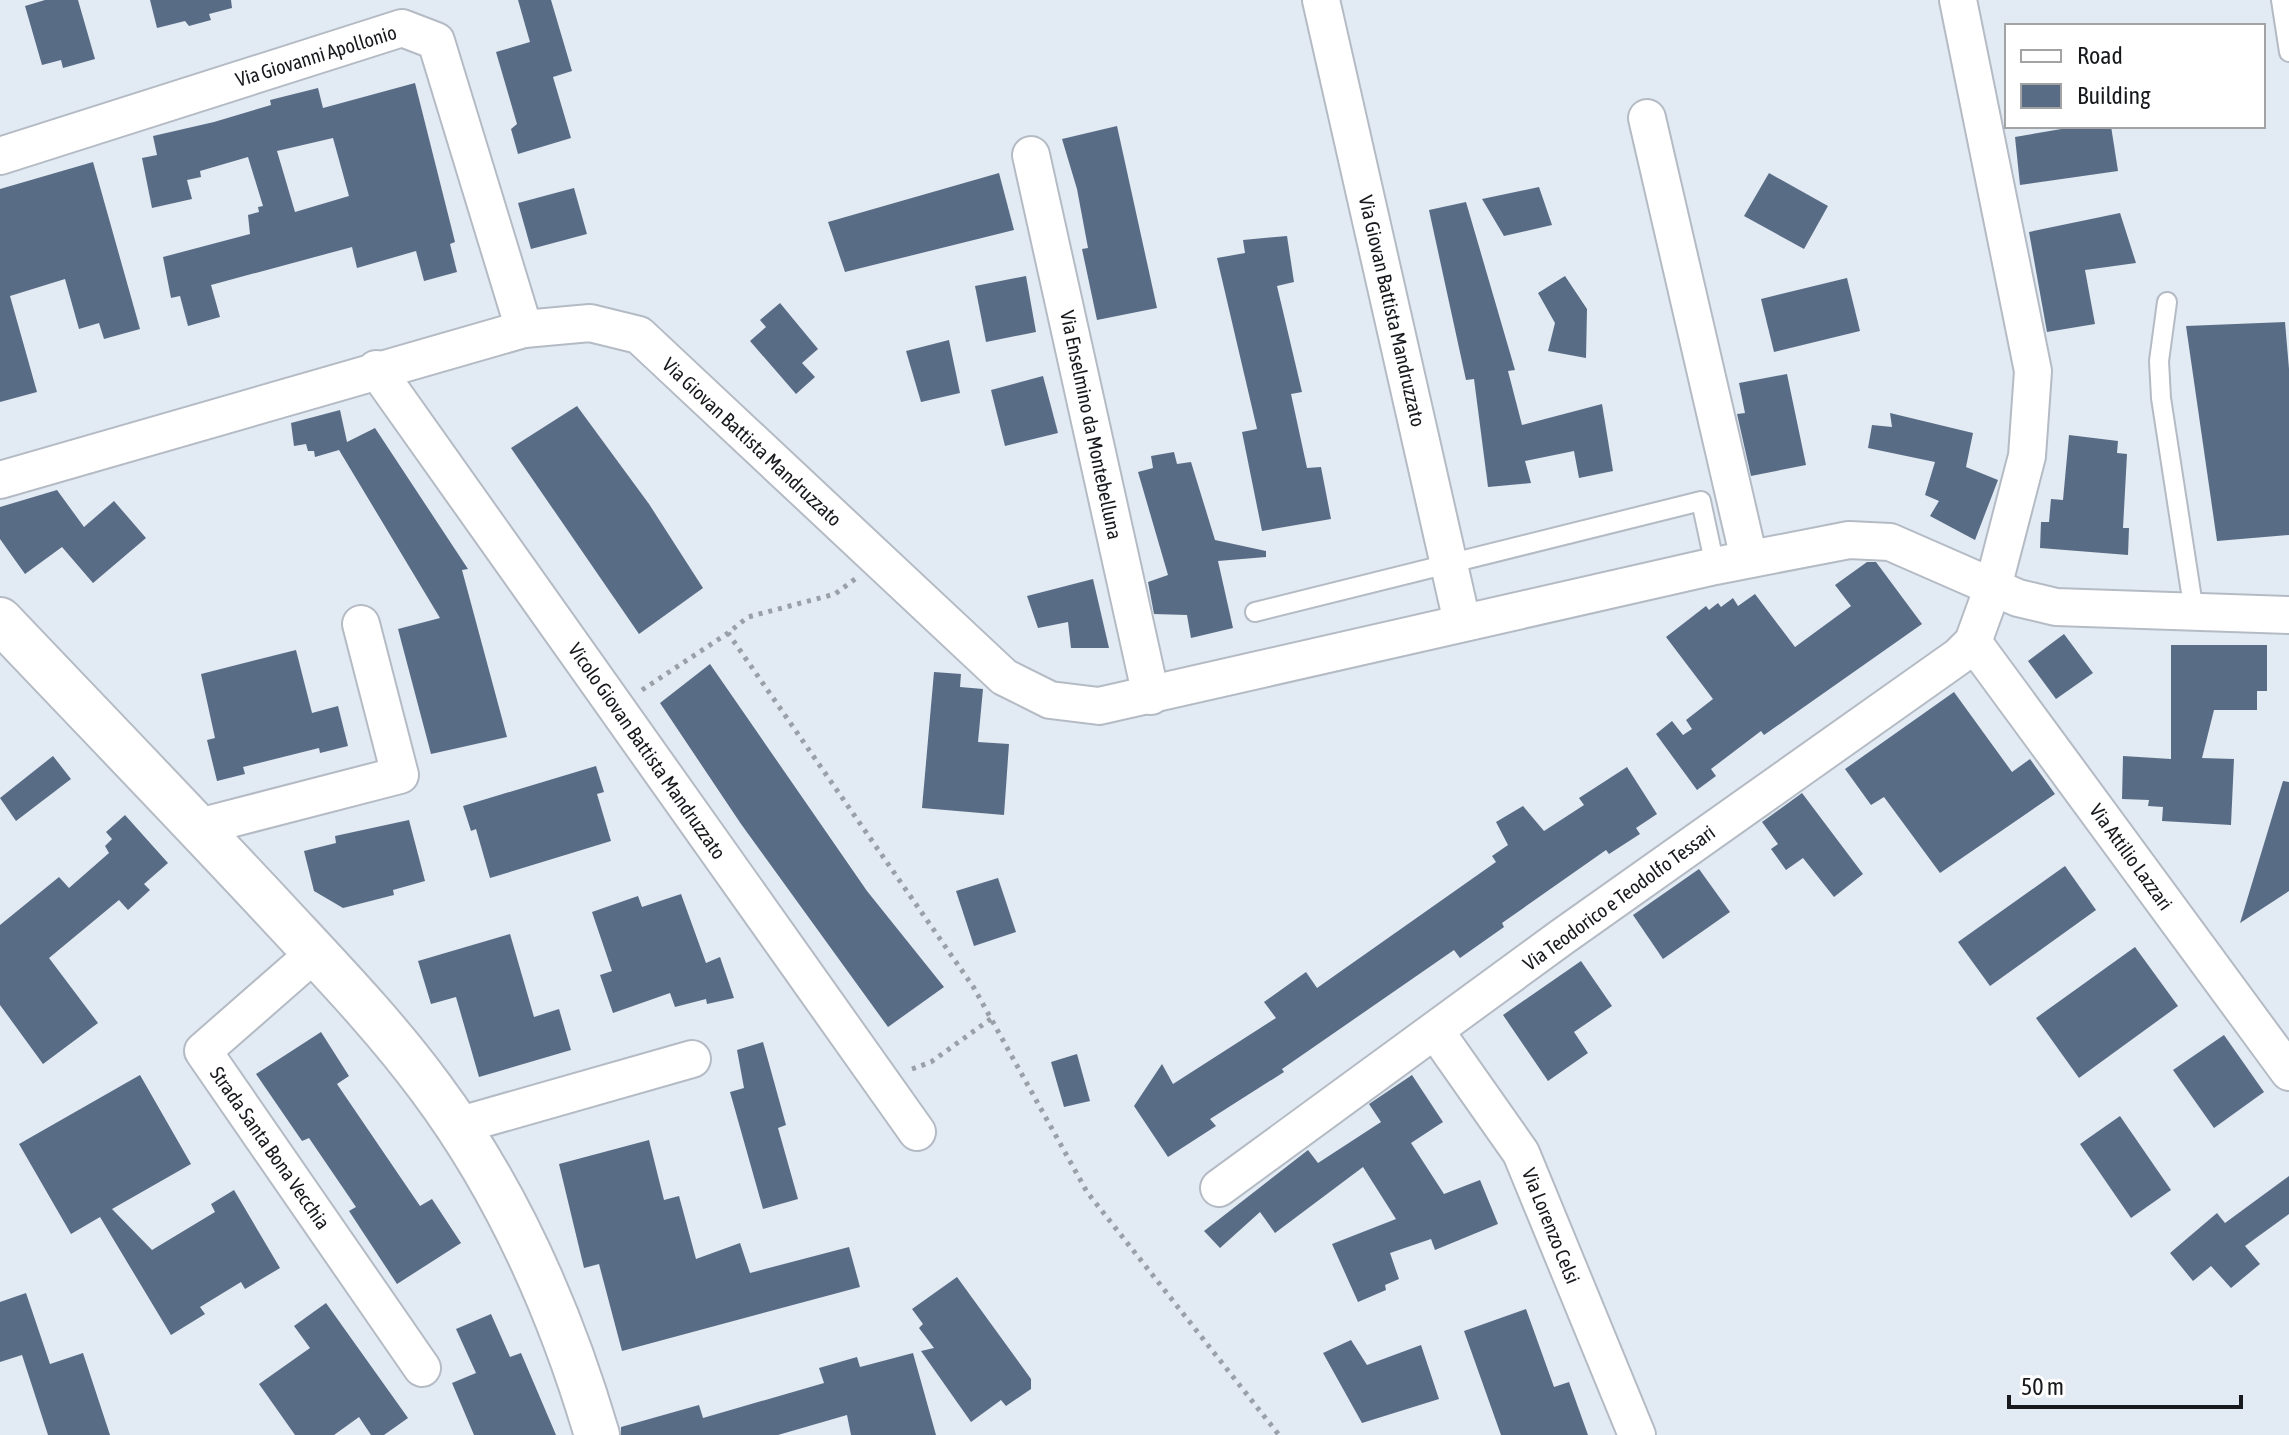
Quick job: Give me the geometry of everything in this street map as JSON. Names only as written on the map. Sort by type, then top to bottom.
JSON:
[{"type":"street","name":"Via Giovan Battista Mandruzzato","points":[[1321,0],[1462,622]]},
{"type":"street","points":[[1958,0],[2033,371],[2027,456],[1993,587]]},
{"type":"street","name":"Via Giovanni Apollonio","points":[[0,156],[402,28],[436,41],[524,329]]},
{"type":"street","points":[[1647,118],[1732,563]]},
{"type":"street","name":"Via Enselmino da Montebelluna","points":[[1031,155],[1151,696]]},
{"type":"street","name":"Via Giovan Battista Mandruzzato","points":[[0,480],[376,369],[524,329],[590,323],[639,335],[1004,677],[1050,700],[1099,706],[1151,696],[1462,622],[1849,540],[1890,542],[2018,598],[2056,607],[2289,615]]},
{"type":"street","name":"Vicolo Giovan Battista Mandruzzato","points":[[376,369],[917,1132]]},
{"type":"street","name":"Via Teodorico e Teodolfo Tessari","points":[[1219,1188],[1562,937],[1959,656],[1973,642],[1993,587]]},
{"type":"street","points":[[0,620],[315,953],[384,1030],[457,1126],[509,1216],[548,1295],[597,1435]]},
{"type":"street","points":[[199,827],[400,775],[361,624]]},
{"type":"street","name":"Via Attilio Lazzari","points":[[1973,642],[2289,1072]]},
{"type":"street","name":"Strada Santa Bona Vecchia","points":[[315,953],[203,1051],[422,1368]]},
{"type":"street","name":"Via Lorenzo Celsi","points":[[1436,1032],[1521,1153],[1637,1435]]},
{"type":"street","points":[[457,1126],[692,1059]]},
{"type":"lane","points":[[2281,0],[2289,52]]},
{"type":"lane","points":[[2167,302],[2159,361],[2161,398],[2194,612]]},
{"type":"lane","points":[[1255,612],[1701,501],[1732,563]]},
{"type":"path","points":[[630,698],[748,617],[835,594],[880,561]]},
{"type":"path","points":[[728,633],[974,988],[1087,1192],[1279,1435]]},
{"type":"building","points":[[45,0],[78,0],[95,59],[63,68],[61,60],[42,65],[25,6]]},
{"type":"building","points":[[150,0],[231,0],[232,8],[209,14],[211,20],[189,26],[185,21],[157,28]]},
{"type":"building","points":[[518,0],[551,0],[572,71],[553,77],[571,138],[518,154],[511,129],[517,124],[496,52],[530,42]]},
{"type":"building","points":[[415,83],[455,242],[450,244],[457,272],[424,281],[416,251],[357,268],[352,247],[211,285],[220,317],[188,326],[180,296],[171,298],[163,257],[250,234],[248,215],[259,212],[258,207],[263,206],[248,157],[200,171],[201,177],[187,180],[192,199],[152,208],[142,158],[157,155],[153,136],[214,122],[271,105],[270,100],[318,88],[323,108]],"holes":[[[333,138],[349,196],[295,212],[277,151]]]},
{"type":"building","points":[[1117,126],[1157,308],[1097,320],[1082,249],[1088,248],[1077,189],[1062,139]]},
{"type":"building","points":[[2067,128],[2111,128],[2118,171],[2020,185],[2015,137]]},
{"type":"building","points":[[93,162],[140,329],[104,339],[99,323],[79,329],[65,279],[10,296],[37,392],[0,402],[0,189]]},
{"type":"building","points":[[999,173],[1014,230],[845,272],[828,222]]},
{"type":"building","points":[[1769,173],[1828,206],[1804,249],[1744,216]]},
{"type":"building","points":[[1539,187],[1552,225],[1504,236],[1482,199]]},
{"type":"building","points":[[574,188],[587,234],[531,249],[518,203]]},
{"type":"building","points":[[1466,202],[1515,370],[1508,371],[1522,425],[1602,404],[1613,471],[1579,478],[1574,451],[1525,461],[1531,483],[1488,487],[1474,379],[1466,380],[1429,210]]},
{"type":"building","points":[[2120,213],[2136,263],[2085,270],[2095,324],[2047,332],[2029,232]]},
{"type":"building","points":[[1287,236],[1294,282],[1277,286],[1302,392],[1291,394],[1307,468],[1321,467],[1331,519],[1262,531],[1242,432],[1257,429],[1217,258],[1245,253],[1243,240]]},
{"type":"building","points":[[1026,276],[1036,332],[986,342],[975,286]]},
{"type":"building","points":[[1565,276],[1587,309],[1586,358],[1548,351],[1555,323],[1538,293]]},
{"type":"building","points":[[1847,278],[1860,331],[1774,352],[1761,299]]},
{"type":"building","points":[[780,303],[818,349],[802,363],[815,377],[796,394],[750,341],[766,327],[760,320]]},
{"type":"building","points":[[2285,322],[2289,369],[2289,535],[2217,541],[2186,326]]},
{"type":"building","points":[[949,340],[960,393],[921,402],[906,351]]},
{"type":"building","points":[[1787,374],[1806,465],[1751,476],[1737,414],[1745,413],[1739,383]]},
{"type":"building","points":[[1043,376],[1058,433],[1005,446],[991,390]]},
{"type":"building","points":[[577,406],[649,504],[703,588],[639,634],[511,448]]},
{"type":"building","points":[[340,410],[347,442],[375,428],[468,569],[462,570],[507,737],[431,754],[398,629],[440,618],[339,450],[315,457],[314,451],[308,451],[306,444],[294,446],[291,423]]},
{"type":"building","points":[[1890,413],[1973,433],[1966,467],[1998,480],[1975,540],[1930,516],[1939,501],[1925,495],[1935,462],[1868,448],[1872,425],[1892,427]]},
{"type":"building","points":[[2069,435],[2118,441],[2117,453],[2127,454],[2123,528],[2129,528],[2128,555],[2040,548],[2041,522],[2049,522],[2051,499],[2063,500]]},
{"type":"building","points":[[1174,452],[1177,464],[1191,462],[1215,540],[1266,551],[1266,557],[1218,561],[1233,628],[1191,638],[1187,615],[1154,614],[1148,582],[1168,575],[1138,472],[1153,468],[1151,456]]},
{"type":"building","points":[[57,490],[84,527],[114,501],[146,538],[93,583],[62,547],[25,574],[0,539],[0,507]]},
{"type":"building","points":[[1867,562],[1876,562],[1922,624],[1764,735],[1761,731],[1711,769],[1716,776],[1697,790],[1656,734],[1672,721],[1683,735],[1692,729],[1686,720],[1713,699],[1666,637],[1706,606],[1709,610],[1718,603],[1721,607],[1733,598],[1738,606],[1755,594],[1795,647],[1851,606],[1835,585]]},
{"type":"building","points":[[1093,579],[1109,648],[1071,648],[1068,622],[1038,628],[1027,596]]},
{"type":"building","points":[[2064,634],[2093,673],[2056,699],[2028,661]]},
{"type":"building","points":[[2171,645],[2267,645],[2267,691],[2257,691],[2257,710],[2214,710],[2202,758],[2234,759],[2231,825],[2162,821],[2163,807],[2148,806],[2149,800],[2122,799],[2123,756],[2171,759]]},
{"type":"building","points":[[296,650],[312,713],[338,706],[348,746],[320,753],[319,748],[243,767],[245,774],[217,781],[207,740],[215,738],[201,674]]},
{"type":"building","points":[[710,664],[867,891],[944,987],[888,1027],[741,824],[660,703]]},
{"type":"building","points":[[934,672],[961,674],[960,687],[983,689],[978,742],[1009,744],[1004,815],[922,808]]},
{"type":"building","points":[[1954,692],[2012,772],[2030,759],[2055,794],[1940,873],[1884,797],[1871,805],[1845,769]]},
{"type":"building","points":[[53,756],[71,779],[16,821],[0,798]]},
{"type":"building","points":[[596,766],[604,792],[597,794],[611,841],[490,878],[476,829],[471,831],[463,806]]},
{"type":"building","points":[[1627,767],[1657,814],[1636,828],[1640,834],[1609,854],[1606,850],[1502,923],[1504,927],[1460,958],[1454,950],[1282,1069],[1284,1072],[1210,1119],[1216,1126],[1168,1157],[1134,1106],[1162,1064],[1173,1084],[1276,1018],[1264,1002],[1306,972],[1317,988],[1496,862],[1492,856],[1508,845],[1496,822],[1523,806],[1544,831],[1584,805],[1579,798]]},
{"type":"building","points":[[2283,781],[2289,782],[2289,891],[2240,923]]},
{"type":"building","points":[[1802,793],[1863,874],[1834,897],[1803,858],[1786,870],[1771,849],[1778,844],[1762,822]]},
{"type":"building","points":[[125,815],[168,863],[144,884],[150,890],[128,910],[119,900],[49,958],[98,1023],[43,1064],[0,1005],[0,925],[59,877],[69,888],[109,853],[105,846],[112,839],[106,832]]},
{"type":"building","points":[[409,820],[425,881],[393,890],[394,895],[343,908],[314,891],[304,851],[336,843],[335,836]]},
{"type":"building","points":[[2065,866],[2096,910],[1990,986],[1958,942]]},
{"type":"building","points":[[1699,869],[1730,912],[1663,959],[1633,915]]},
{"type":"building","points":[[998,878],[1016,932],[974,946],[956,891]]},
{"type":"building","points":[[681,894],[706,963],[720,957],[734,998],[707,1004],[706,999],[675,1007],[670,993],[613,1013],[600,975],[612,971],[592,912],[638,896],[642,907]]},
{"type":"building","points":[[510,934],[534,1017],[559,1009],[571,1050],[479,1077],[456,997],[431,1004],[418,961]]},
{"type":"building","points":[[2135,947],[2178,1006],[2079,1078],[2036,1018]]},
{"type":"building","points":[[1581,961],[1612,1006],[1574,1032],[1588,1053],[1548,1081],[1503,1015]]},
{"type":"building","points":[[321,1032],[349,1076],[337,1084],[420,1206],[432,1199],[461,1243],[397,1284],[349,1211],[356,1207],[309,1138],[302,1141],[256,1074]]},
{"type":"building","points":[[2224,1035],[2264,1092],[2214,1128],[2173,1070]]},
{"type":"building","points":[[763,1042],[786,1125],[778,1128],[798,1199],[763,1209],[730,1092],[744,1088],[737,1050]]},
{"type":"building","points":[[1077,1054],[1090,1101],[1064,1107],[1051,1062]]},
{"type":"building","points":[[140,1075],[191,1164],[112,1209],[152,1250],[215,1212],[211,1204],[234,1190],[280,1268],[245,1289],[241,1282],[200,1307],[205,1314],[171,1335],[100,1217],[71,1234],[19,1144]]},
{"type":"building","points":[[1412,1075],[1443,1122],[1411,1143],[1444,1194],[1480,1180],[1498,1224],[1435,1250],[1431,1239],[1390,1253],[1399,1279],[1385,1285],[1386,1290],[1358,1302],[1332,1244],[1396,1219],[1363,1167],[1275,1233],[1260,1212],[1220,1248],[1204,1231],[1308,1150],[1318,1163],[1381,1122],[1369,1104]]},
{"type":"building","points":[[2120,1116],[2171,1190],[2131,1218],[2080,1144]]},
{"type":"building","points":[[649,1140],[664,1200],[679,1196],[696,1259],[740,1243],[750,1273],[849,1247],[860,1287],[622,1351],[599,1264],[584,1268],[559,1164]]},
{"type":"building","points":[[2289,1176],[2289,1214],[2245,1246],[2260,1264],[2231,1288],[2211,1266],[2193,1281],[2170,1253],[2217,1213],[2225,1223]]},
{"type":"building","points":[[957,1277],[1031,1379],[1031,1389],[1006,1406],[1001,1400],[971,1422],[921,1351],[934,1348],[919,1328],[923,1324],[912,1309]]},
{"type":"building","points":[[26,1293],[50,1364],[83,1353],[110,1435],[48,1435],[22,1355],[0,1362],[0,1302]]},
{"type":"building","points":[[326,1303],[408,1418],[384,1435],[371,1435],[359,1417],[334,1435],[295,1435],[259,1384],[310,1348],[294,1326]]},
{"type":"building","points":[[1526,1309],[1554,1387],[1569,1382],[1588,1435],[1501,1435],[1464,1331]]},
{"type":"building","points":[[491,1314],[510,1357],[521,1353],[556,1435],[474,1435],[452,1383],[476,1373],[456,1329]]},
{"type":"building","points":[[1351,1340],[1367,1365],[1421,1345],[1439,1399],[1362,1423],[1323,1353]]},
{"type":"building","points":[[913,1353],[936,1435],[851,1435],[847,1415],[778,1435],[621,1435],[621,1427],[699,1405],[703,1418],[824,1383],[819,1368],[857,1357],[860,1367]]}]
